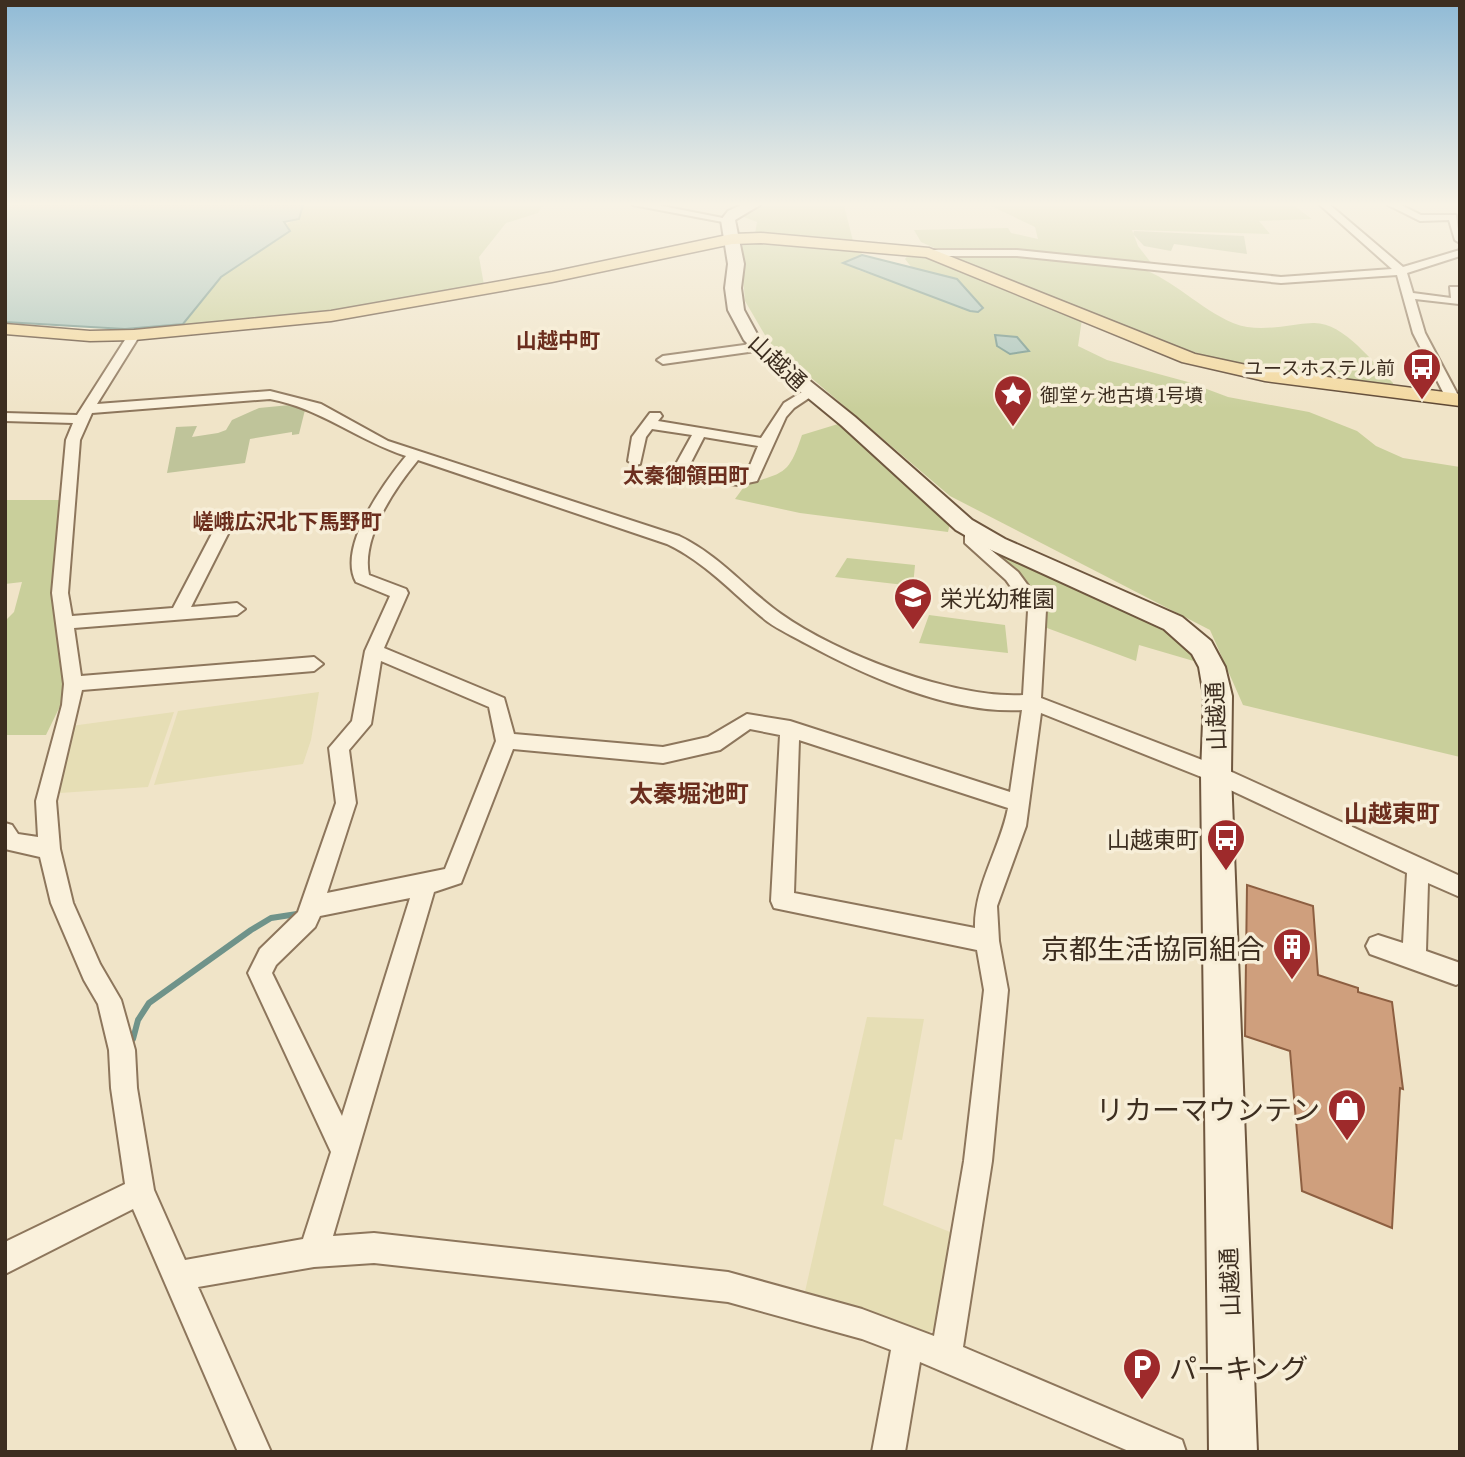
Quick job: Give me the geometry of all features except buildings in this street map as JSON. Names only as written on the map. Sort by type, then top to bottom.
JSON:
[{"type":"main road","points":[[5,329],[90,336],[134,335],[331,316],[571,273]]},
{"type":"main road","points":[[979,273],[1189,358],[1265,375],[1457,400]]},
{"type":"street","name":"山越通","points":[[734,273],[736,310],[759,347],[944,509],[977,533],[1173,623],[1194,638],[1209,658],[1218,696],[1216,774],[1233,1452]]},
{"type":"street","points":[[1212,273],[1281,280],[1374,273]]},
{"type":"street","points":[[1401,273],[1419,333],[1457,400]]},
{"type":"street","points":[[1407,295],[1455,302],[1458,301],[1454,289],[1460,290]]},
{"type":"street","points":[[134,335],[85,414],[73,440],[60,593],[73,684],[71,705],[46,801],[49,849],[62,903],[92,972],[109,1000],[122,1050],[124,1088],[140,1191],[255,1452]]},
{"type":"street","points":[[663,360],[759,347]]},
{"type":"street","points":[[700,432],[678,473],[738,481],[751,478],[782,410],[800,396],[812,392]]},
{"type":"street","points":[[5,417],[85,414],[270,395],[310,405],[383,444],[690,548],[776,619],[831,649],[914,687],[999,704],[1032,702],[1216,774],[1460,887]]},
{"type":"street","points":[[635,461],[639,437],[652,420],[700,432],[768,443]]},
{"type":"street","points":[[345,1151],[260,974],[268,957],[307,919],[346,803],[339,748],[360,724],[374,652],[400,593],[362,578],[358,560],[383,494],[415,455]]},
{"type":"street","points":[[179,614],[225,524]]},
{"type":"street","points":[[947,1356],[978,1161],[996,990],[987,941],[986,906],[1015,826],[1019,803],[1032,702],[1037,610],[1012,576],[973,543],[971,537],[977,533]]},
{"type":"street","points":[[65,623],[237,609]]},
{"type":"street","points":[[310,908],[425,885],[453,876],[506,741],[497,703],[374,652]]},
{"type":"street","points":[[73,684],[314,664]]},
{"type":"street","points":[[506,741],[663,755],[713,744],[747,721],[790,729],[1019,803]]},
{"type":"street","points":[[790,729],[782,901],[987,941]]},
{"type":"street","points":[[5,832],[11,842],[49,849]]},
{"type":"street","points":[[1414,958],[1418,868]]},
{"type":"street","points":[[314,1252],[425,885]]},
{"type":"street","points":[[1378,946],[1457,973]]},
{"type":"street","points":[[5,1259],[38,1239],[140,1191]]},
{"type":"street","points":[[177,1276],[314,1252],[374,1248],[728,1286],[862,1324],[947,1356],[1170,1452]]},
{"type":"street","points":[[888,1452],[908,1342]]},
{"type":"shaded area","points":[[319,692],[311,740],[303,764],[154,785],[178,711]]},
{"type":"shaded area","points":[[174,712],[148,787],[60,793],[57,790],[71,726]]},
{"type":"shaded area","points":[[867,1017],[924,1019],[902,1140],[895,1139],[883,1205],[955,1234],[942,1326],[927,1333],[804,1296]]},
{"type":"green space","points":[[227,273],[482,273],[484,285],[320,314],[156,329],[187,316]]},
{"type":"green space","points":[[743,273],[867,273],[927,292],[970,311],[983,308],[957,279],[932,273],[976,273],[1082,319],[1078,346],[1107,360],[1188,382],[1228,397],[1309,412],[1357,431],[1376,446],[1403,458],[1460,467],[1460,757],[1243,705],[1210,630],[950,496],[769,342],[745,301]]},
{"type":"green space","points":[[992,273],[1152,273],[1233,323],[1263,328],[1313,323],[1336,329],[1367,355],[1393,383],[1395,389],[1365,387],[1214,360],[1160,342]]},
{"type":"green space","points":[[300,404],[306,406],[299,434],[292,435],[292,432],[250,439],[245,463],[167,473],[176,427],[197,426],[192,437],[218,433],[226,430],[232,420],[259,408]]},
{"type":"green space","points":[[838,424],[950,523],[948,532],[800,513],[735,499],[746,484],[784,470],[793,458],[802,435]]},
{"type":"green space","points":[[5,500],[59,500],[64,698],[46,735],[5,735],[5,621],[14,612],[22,582],[5,584]]},
{"type":"green space","points":[[995,551],[1185,639],[1197,662],[1139,645],[1136,661],[1047,628],[1045,611]]},
{"type":"green space","points":[[847,558],[915,565],[913,586],[835,577]]},
{"type":"green space","points":[[929,615],[1005,625],[1008,653],[919,643]]},
{"type":"water","points":[[5,273],[227,273],[183,324],[125,329],[5,322]]},
{"type":"water","points":[[869,273],[933,273],[957,279],[983,308],[978,312]]},
{"type":"water","points":[[995,335],[1017,337],[1029,351],[1010,354],[997,346]]},
{"type":"waterway","points":[[133,1039],[138,1020],[149,1003],[251,930],[271,918],[297,914]]},
{"type":"place","name":"ユースホステル前","points":[[1422,401]]},
{"type":"place","name":"御堂ヶ池古墳 1号墳","points":[[1013,428]]},
{"type":"place","name":"栄光幼稚園","points":[[913,631]]},
{"type":"place","name":"山越東町","points":[[1226,872]]},
{"type":"place","name":"京都生活協同組合","points":[[1292,981]]},
{"type":"place","name":"リカーマウンテン","points":[[1347,1142]]},
{"type":"place","name":"パーキング","points":[[1142,1401]]},
{"type":"district","name":"山越中町","points":[[558,338]]},
{"type":"district","name":"太秦御領田町","points":[[686,473]]},
{"type":"district","name":"嵯峨広沢北下馬野町","points":[[287,519]]},
{"type":"district","name":"太秦堀池町","points":[[689,791]]},
{"type":"district","name":"山越東町","points":[[1392,811]]}]
